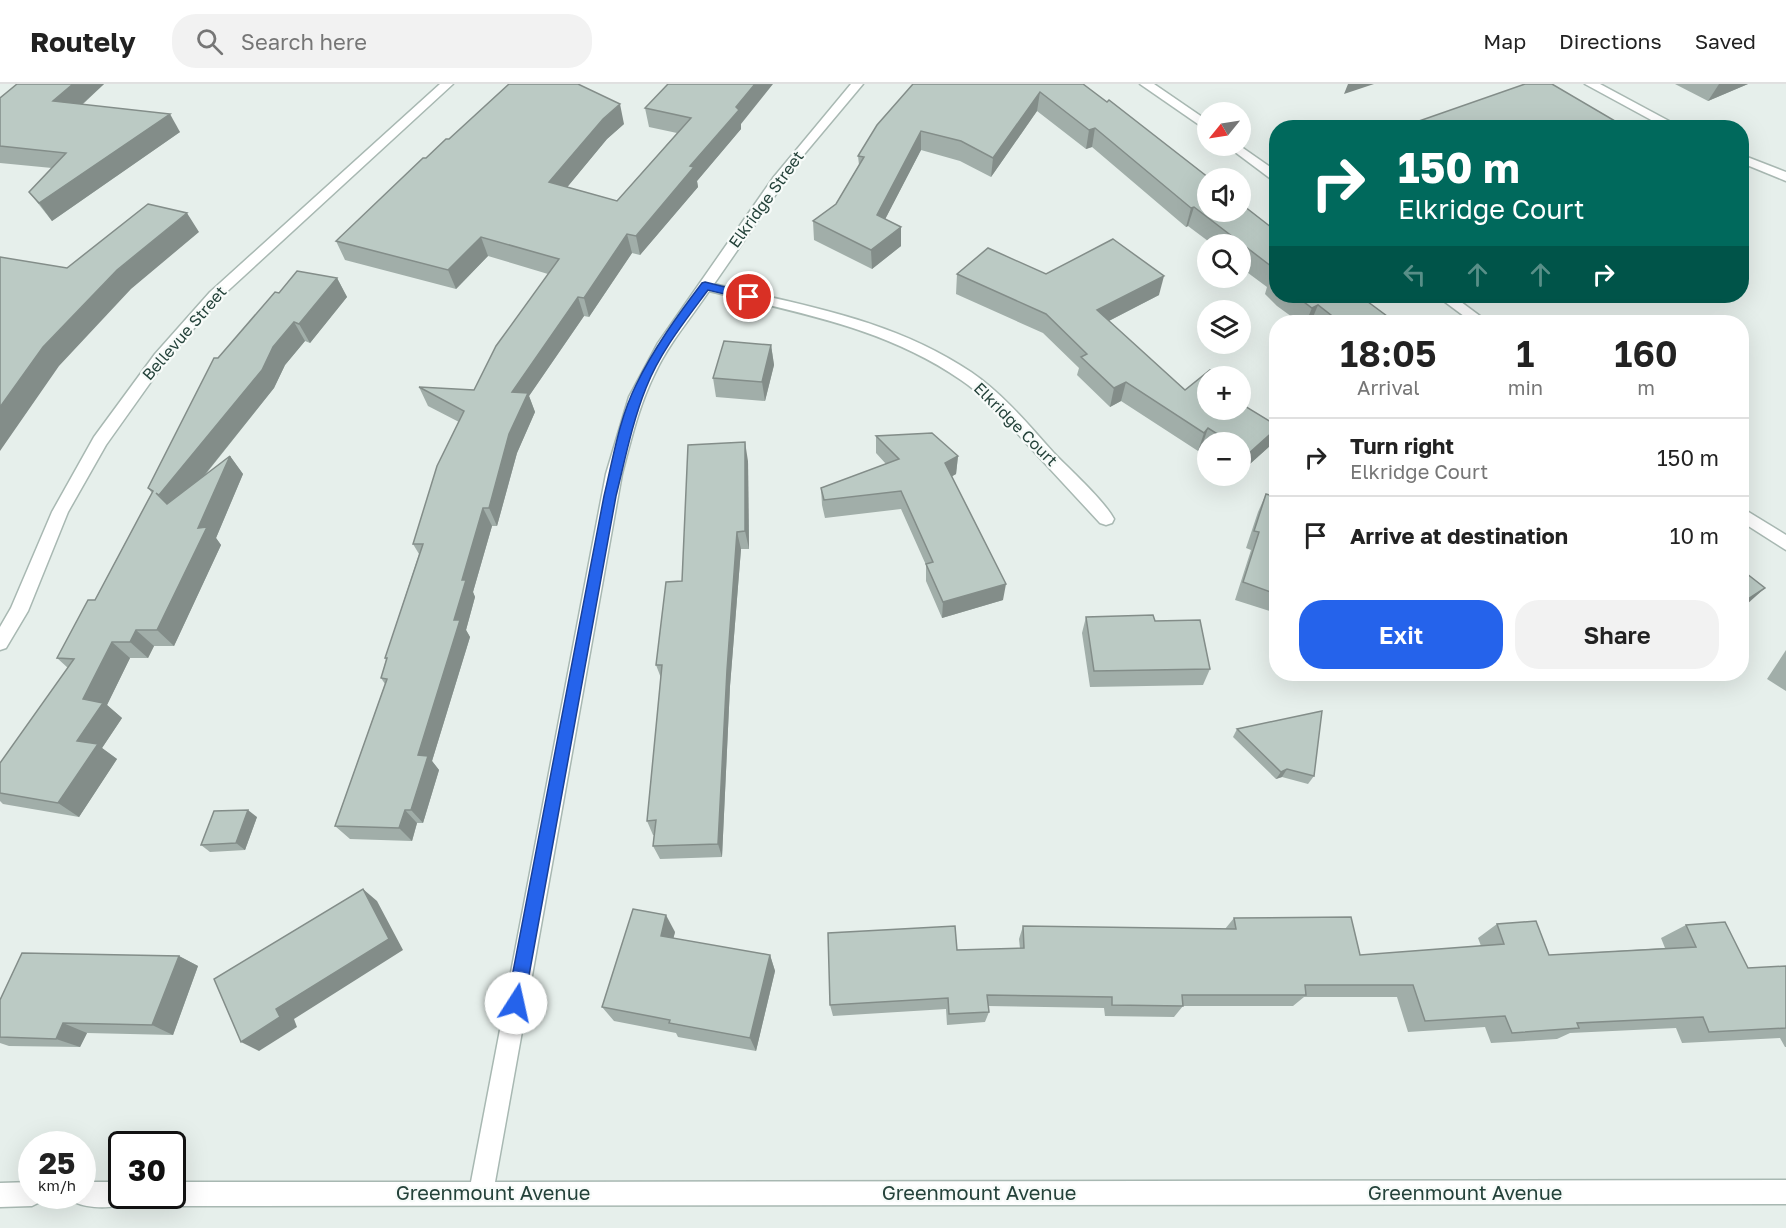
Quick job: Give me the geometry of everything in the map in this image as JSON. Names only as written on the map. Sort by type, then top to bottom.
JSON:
[{"type":"street","name":"Bellevue Street","points":[[0,643],[18,611],[60,512],[94,451],[160,358],[215,295],[447,84]]},
{"type":"street","name":"Elkridge Street","points":[[481,1192],[614,474],[641,386],[666,339],[746,224],[806,144],[857,84]]},
{"type":"street","points":[[1146,84],[1197,119]]},
{"type":"street","points":[[1592,84],[1661,120]]},
{"type":"street","points":[[1247,156],[1269,171]]},
{"type":"street","points":[[1749,162],[1786,177]]},
{"type":"street","name":"Elkridge Court","points":[[705,286],[864,326],[897,337],[932,355],[968,377],[1007,412],[1106,519]]},
{"type":"street","points":[[1454,303],[1471,315]]},
{"type":"street","points":[[1749,519],[1786,543]]},
{"type":"street","name":"Greenmount Avenue","points":[[186,1194],[1786,1192]]},
{"type":"street","points":[[0,1195],[18,1194]]},
{"type":"building","points":[[17,84],[73,84],[53,101],[170,114],[39,203],[29,192],[66,153],[0,146],[0,98]]},
{"type":"building","points":[[509,84],[578,84],[620,104],[603,119],[549,182],[617,201],[691,118],[645,108],[668,84],[755,84],[736,107],[739,110],[690,166],[694,167],[636,236],[627,234],[584,298],[578,297],[512,392],[528,393],[509,434],[489,508],[483,508],[462,580],[466,580],[454,620],[460,620],[418,755],[428,756],[411,810],[405,810],[399,828],[335,826],[387,679],[381,678],[387,658],[385,658],[423,544],[413,544],[437,466],[464,411],[419,387],[474,390],[496,346],[559,259],[481,237],[448,270],[336,241],[423,158],[449,139]]},
{"type":"building","points":[[913,84],[1083,84],[1107,102],[1109,100],[1197,169],[1197,209],[1191,208],[1095,128],[1089,130],[1040,92],[993,158],[961,141],[921,131],[877,215],[901,227],[871,250],[813,221],[836,204],[864,157],[858,156],[877,125]]},
{"type":"building","points":[[1525,84],[1552,84],[1613,120],[1422,120]]},
{"type":"building","points":[[148,204],[187,213],[117,270],[43,347],[0,407],[0,257],[67,268]]},
{"type":"building","points":[[1251,212],[1269,226],[1269,265],[1251,251],[1251,234],[1229,234],[1214,222],[1251,222]]},
{"type":"building","points":[[1113,239],[1164,276],[1097,310],[1185,390],[1197,380],[1197,420],[1251,420],[1251,410],[1269,421],[1269,435],[1251,451],[1251,432],[1214,432],[1208,428],[1202,432],[1126,382],[1114,388],[1081,357],[1087,354],[1046,314],[957,274],[988,248],[1046,274]]},
{"type":"building","points":[[297,271],[337,278],[299,324],[294,322],[273,347],[262,370],[159,495],[156,493],[167,504],[230,456],[198,528],[207,527],[157,630],[136,630],[130,642],[112,642],[83,699],[103,703],[77,741],[98,744],[58,803],[0,793],[0,763],[74,659],[57,658],[88,600],[95,600],[153,491],[148,488],[214,358],[218,358],[275,292],[279,293]]},
{"type":"building","points":[[1305,303],[1369,303],[1386,315],[1331,315],[1318,305],[1312,308]]},
{"type":"building","points":[[724,341],[771,345],[762,382],[713,378]]},
{"type":"building","points":[[932,433],[958,456],[945,463],[1006,584],[943,602],[926,564],[933,562],[901,491],[824,500],[821,488],[899,459],[876,436]]},
{"type":"building","points":[[745,442],[745,531],[737,532],[718,844],[653,846],[656,820],[647,821],[662,665],[656,665],[666,582],[682,581],[688,445]]},
{"type":"building","points":[[1266,494],[1269,495],[1269,591],[1243,582],[1259,532],[1254,531]]},
{"type":"building","points":[[1749,575],[1765,588],[1749,598]]},
{"type":"building","points":[[1153,615],[1155,621],[1200,620],[1210,669],[1094,671],[1086,617]]},
{"type":"building","points":[[1322,711],[1314,776],[1287,769],[1281,772],[1237,729]]},
{"type":"building","points":[[248,810],[236,843],[201,845],[214,811]]},
{"type":"building","points":[[363,889],[389,939],[276,1009],[280,1017],[241,1042],[214,979]]},
{"type":"building","points":[[633,909],[666,915],[661,936],[770,955],[750,1038],[669,1023],[670,1020],[602,1007]]},
{"type":"building","points":[[1351,917],[1360,955],[1504,944],[1497,924],[1536,921],[1549,955],[1696,947],[1686,925],[1725,922],[1748,968],[1786,966],[1786,1028],[1709,1032],[1703,1017],[1577,1023],[1579,1028],[1512,1033],[1505,1016],[1425,1021],[1413,985],[1305,985],[1306,995],[1182,995],[1183,1006],[1112,1005],[1112,997],[987,995],[989,1012],[949,1014],[948,998],[830,1005],[828,933],[955,926],[957,950],[1024,948],[1023,926],[1236,929],[1234,918]]},
{"type":"building","points":[[22,953],[179,956],[152,1025],[63,1023],[56,1039],[0,1037],[0,1000]]},
{"type":"route","points":[[516,1003],[614,474],[627,426],[641,386],[666,339],[705,286],[749,297]]}]
